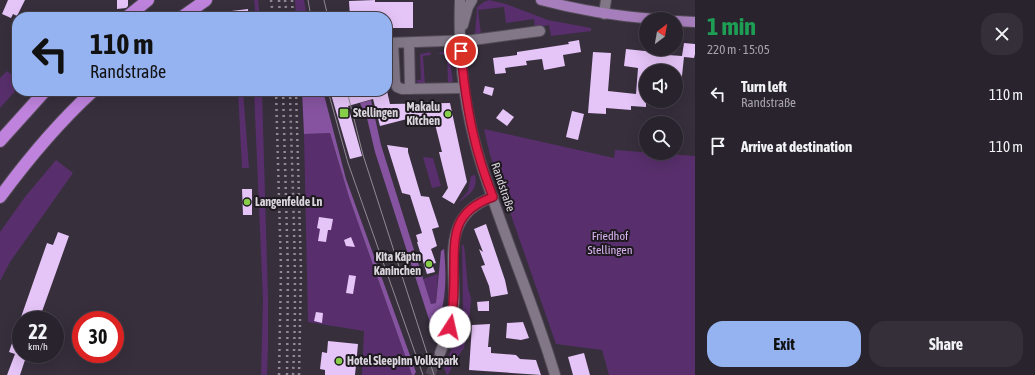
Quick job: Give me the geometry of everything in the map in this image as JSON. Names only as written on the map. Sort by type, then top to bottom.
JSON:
[{"type":"highway","points":[[133,12],[148,0]]},
{"type":"highway","points":[[189,12],[206,0]]},
{"type":"highway","points":[[0,141],[40,96]]},
{"type":"highway","points":[[0,197],[47,138],[88,96]]},
{"type":"main road","points":[[541,0],[604,14],[639,18]]},
{"type":"main road","points":[[683,21],[695,22]]},
{"type":"street","name":"Randstraße","points":[[460,0],[460,40],[464,88],[479,156],[555,375]]},
{"type":"street","points":[[460,40],[466,13],[472,0]]},
{"type":"street","points":[[604,14],[606,0]]},
{"type":"street","points":[[392,43],[473,40],[540,31]]},
{"type":"street","points":[[409,43],[410,89]]},
{"type":"street","points":[[392,59],[395,84],[400,89],[464,88]]},
{"type":"street","points":[[440,353],[448,333],[453,313],[454,244],[457,228],[460,221],[469,211],[482,202],[493,197]]},
{"type":"green space","points":[[254,0],[258,0],[259,12],[254,12]]},
{"type":"green space","points":[[295,0],[304,0],[306,12],[296,12]]},
{"type":"green space","points":[[489,0],[506,4],[548,20],[591,28],[591,31],[551,36],[549,25],[535,28],[534,19],[506,23],[504,7],[478,10],[481,34],[475,36],[477,7]]},
{"type":"green space","points":[[448,51],[453,81],[448,84],[442,84],[448,83],[447,54],[439,53]]},
{"type":"green space","points":[[430,52],[431,55],[423,56],[425,84],[420,85],[416,80],[421,80],[420,54]]},
{"type":"green space","points":[[7,71],[12,75],[12,95],[0,108],[0,78]]},
{"type":"green space","points":[[238,96],[243,96],[249,168],[242,168]]},
{"type":"green space","points":[[254,96],[262,96],[268,298],[267,375],[261,375],[263,299]]},
{"type":"green space","name":"Friedhof Stellingen","points":[[484,129],[614,158],[615,150],[639,152],[639,160],[683,160],[683,155],[695,156],[695,375],[609,375],[602,350],[556,344],[490,155]]},
{"type":"green space","points":[[330,133],[349,197],[412,375],[362,375],[364,331],[308,322],[304,134]]},
{"type":"green space","points":[[423,157],[433,158],[441,186],[432,188]]},
{"type":"green space","points":[[56,160],[73,173],[10,262],[0,281],[0,232],[25,197]]},
{"type":"green space","points":[[475,175],[476,181],[471,193],[456,205],[468,191],[471,176]]},
{"type":"green space","points":[[462,244],[464,246],[468,288],[471,298],[469,324],[464,348],[447,375],[444,368],[458,332],[463,311]]},
{"type":"green space","points":[[438,274],[436,303],[431,304],[423,279]]},
{"type":"shaded area","points":[[302,96],[324,96],[346,179],[416,372],[414,375],[412,375],[349,197],[330,133],[304,134]]},
{"type":"shaded area","points":[[371,100],[381,145],[431,304],[436,303],[441,251],[444,249],[445,293],[434,335],[375,152],[366,114],[364,114],[360,103]]},
{"type":"building","points":[[8,0],[25,0],[19,12],[12,12],[11,18],[2,14]]},
{"type":"building","points":[[117,0],[128,0],[128,6],[126,8],[117,9]]},
{"type":"building","points":[[375,0],[375,2],[413,2],[413,28],[392,28],[392,12],[350,12],[349,1]]},
{"type":"building","points":[[248,9],[248,12],[223,12]]},
{"type":"building","points":[[579,40],[581,52],[563,55],[565,66],[544,70],[542,59],[526,61],[527,65],[505,68],[506,73],[495,74],[493,58],[517,55],[517,52],[569,44],[568,42]]},
{"type":"building","points":[[684,43],[695,44],[694,58],[684,57],[683,66],[683,64],[639,64],[639,107],[631,106],[631,110],[606,108],[606,114],[588,113],[593,52],[611,53],[608,91],[636,94],[638,68],[624,66],[626,49],[639,50],[639,56],[683,56]]},
{"type":"building","points":[[485,86],[494,88],[492,96],[483,93]]},
{"type":"building","points":[[331,96],[388,96],[390,104],[450,103],[467,182],[454,204],[442,197],[448,188],[439,152],[442,152],[434,120],[409,125],[407,119],[380,126],[373,99],[348,106],[362,156],[350,159]]},
{"type":"building","points":[[503,109],[514,117],[507,126],[496,118]]},
{"type":"building","points":[[572,111],[584,114],[578,140],[566,137]]},
{"type":"building","points":[[387,145],[408,148],[421,196],[429,197],[439,227],[432,229],[437,246],[431,249],[436,263],[432,264],[435,272],[427,274],[416,235],[422,233],[410,195],[402,193]]},
{"type":"building","name":"Langenfelde Ln","points":[[242,189],[252,189],[252,215],[243,215]]},
{"type":"building","points":[[319,217],[333,219],[331,230],[328,230],[326,242],[318,241],[320,229],[317,228]]},
{"type":"building","points":[[486,224],[505,280],[508,294],[491,297],[489,286],[481,266],[485,265],[479,249],[483,252],[474,229]]},
{"type":"building","points":[[58,232],[69,236],[42,311],[23,311],[47,243],[53,245]]},
{"type":"building","points":[[351,237],[355,247],[346,246],[344,240]]},
{"type":"building","points":[[349,275],[356,276],[353,294],[346,293]]},
{"type":"building","points":[[489,301],[489,311],[478,311],[477,302]]},
{"type":"building","points":[[316,312],[323,313],[322,323],[314,321]]},
{"type":"building","points":[[523,322],[529,338],[521,340],[506,338],[507,323]]},
{"type":"building","points":[[490,324],[488,347],[491,347],[491,353],[516,355],[520,359],[536,360],[541,375],[469,370],[472,325]]},
{"type":"building","name":"Hotel SleepInn Volkspark","points":[[328,341],[358,344],[355,375],[325,375],[325,370],[320,369],[322,352],[327,353]]},
{"type":"building","points":[[12,343],[12,353],[9,352]]},
{"type":"building","points":[[584,353],[590,375],[573,375],[568,357]]},
{"type":"building","points":[[12,362],[24,363],[20,375],[7,375]]},
{"type":"tunnel","points":[[430,375],[440,353]]},
{"type":"tram line","points":[[308,0],[310,12]]},
{"type":"tram line","points":[[324,0],[327,12]]},
{"type":"tram line","points":[[329,96],[348,163],[423,375]]},
{"type":"tram line","points":[[348,96],[363,155],[434,375]]},
{"type":"railway","points":[[271,0],[272,12]]},
{"type":"railway","points":[[279,0],[280,12]]},
{"type":"railway","points":[[285,0],[286,12]]},
{"type":"railway","points":[[292,0],[293,12]]},
{"type":"railway","points":[[276,96],[281,270],[279,375]]},
{"type":"railway","points":[[283,96],[288,271],[287,375]]},
{"type":"railway","points":[[290,96],[295,269],[293,375]]},
{"type":"railway","points":[[296,96],[301,271],[299,375]]},
{"type":"place","name":"Stellingen","points":[[344,113]]},
{"type":"place","name":"Makalu Kitchen","points":[[448,114]]},
{"type":"place","name":"Langenfelde Ln","points":[[247,202]]},
{"type":"place","name":"Kita Käptn Kaninchen","points":[[429,264]]},
{"type":"place","name":"Hotel SleepInn Volkspark","points":[[339,361]]},
{"type":"route","points":[[450,327],[454,303],[455,233],[465,214],[477,204],[493,197],[474,136],[464,88],[461,51]]}]
